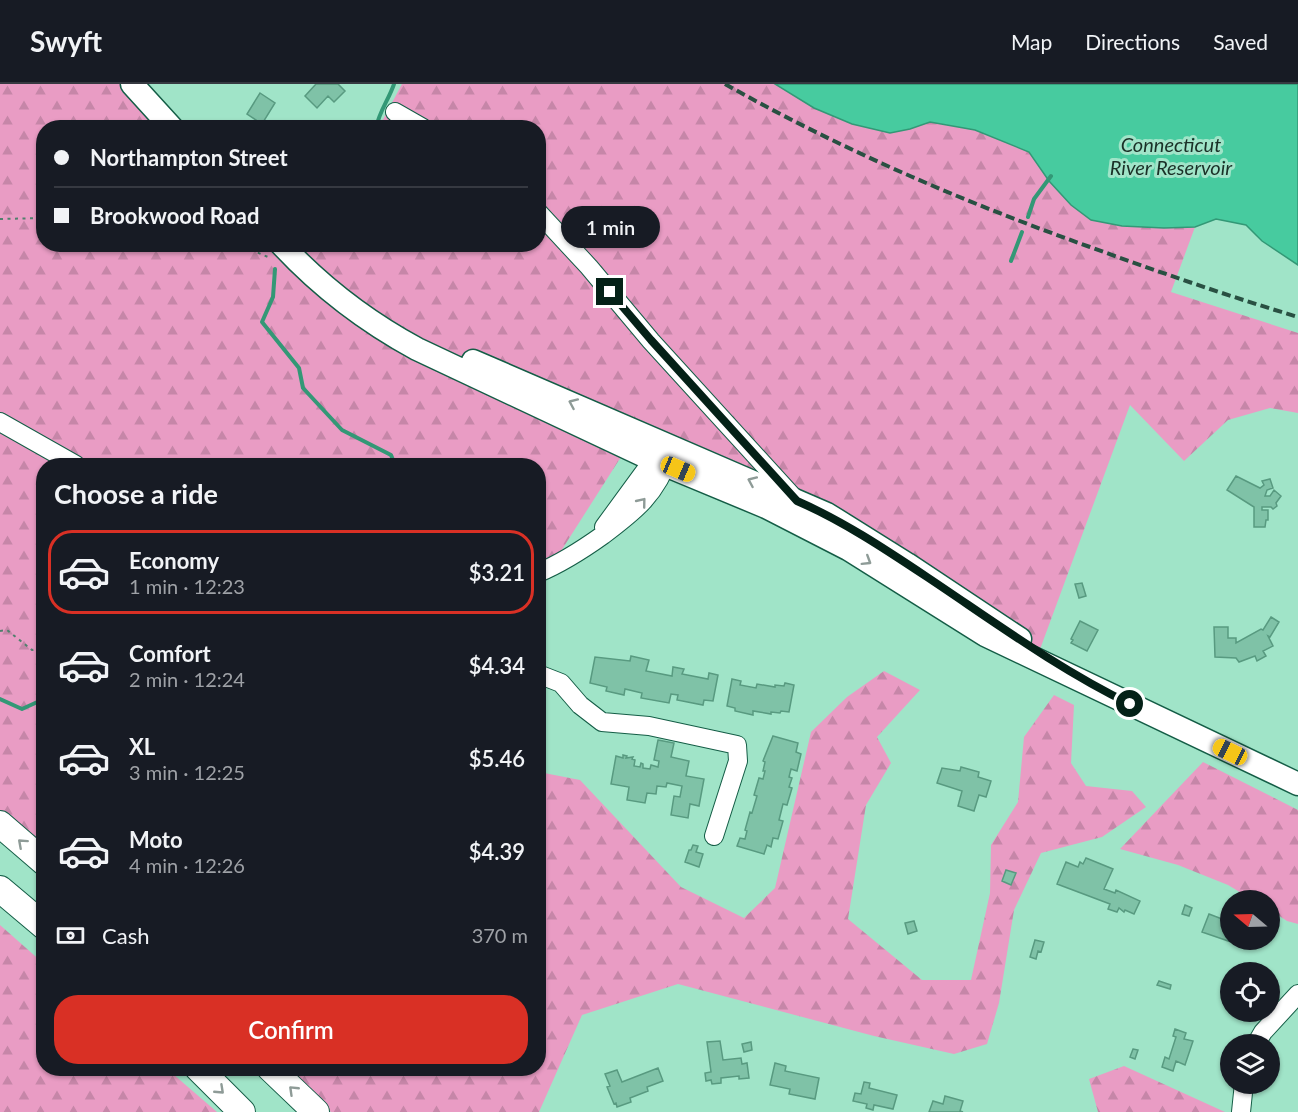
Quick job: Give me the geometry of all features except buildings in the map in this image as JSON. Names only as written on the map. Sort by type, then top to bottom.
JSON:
[{"type":"highway","points":[[0,824],[36,855]]},
{"type":"highway","points":[[0,889],[36,919]]},
{"type":"highway","points":[[206,1076],[242,1112]]},
{"type":"highway","points":[[278,1076],[315,1112]]},
{"type":"main road","points":[[132,84],[165,120]]},
{"type":"main road","points":[[289,252],[310,273],[355,309],[430,343],[816,532],[868,561],[985,635],[1298,784]]},
{"type":"main road","points":[[664,457],[797,501],[827,514],[865,536],[1087,682]]},
{"type":"street","points":[[395,112],[409,120]]},
{"type":"street","points":[[546,221],[797,501]]},
{"type":"street","points":[[0,422],[64,458]]},
{"type":"street","points":[[546,569],[580,551],[608,523],[664,457]]},
{"type":"street","points":[[546,678],[561,683],[580,705],[602,722],[649,726],[737,745],[738,761],[714,836]]},
{"type":"street","points":[[1262,1034],[1298,994]]},
{"type":"street","points":[[1241,1112],[1243,1094]]},
{"type":"path","points":[[0,219],[36,218]]},
{"type":"path","points":[[0,631],[7,630],[32,650],[36,649]]},
{"type":"green space","points":[[0,84],[145,84],[178,120],[36,120],[36,252],[546,252],[546,120],[383,120],[402,84],[775,84],[814,108],[910,129],[930,122],[975,130],[1030,152],[1049,181],[1164,228],[1195,227],[1171,292],[1298,333],[1298,413],[1270,408],[1228,420],[1184,461],[1130,405],[1032,671],[807,492],[642,424],[547,573],[546,458],[36,458],[36,843],[0,810]]},
{"type":"green space","points":[[884,671],[920,690],[877,737],[891,763],[866,805],[848,919],[922,980],[971,980],[990,893],[991,845],[1018,802],[1024,737],[1054,695],[1074,705],[1071,763],[1086,786],[1132,791],[1146,807],[1102,837],[1041,853],[1014,910],[999,1003],[987,1044],[954,1054],[874,1036],[678,984],[582,1015],[539,1112],[331,1112],[292,1076],[546,1076],[546,773],[580,780],[681,887],[744,918],[775,888],[811,732],[847,697]]},
{"type":"green space","points":[[1203,762],[1298,810],[1298,924],[1280,916],[1280,890],[1236,890],[1178,865],[1120,849]]},
{"type":"green space","points":[[0,925],[36,957],[36,1076],[175,1076],[217,1112],[0,1112]]},
{"type":"green space","points":[[1124,1066],[1225,1112],[1098,1112],[1089,1079]]},
{"type":"water","name":"Connecticut River Reservoir","points":[[775,84],[1298,84],[1298,265],[1262,241],[1246,225],[1216,219],[1195,227],[1164,228],[1122,226],[1091,220],[1071,205],[1049,181],[1029,152],[975,130],[930,122],[890,133],[852,124],[814,108]]},
{"type":"waterway","points":[[378,120],[394,84]]},
{"type":"waterway","points":[[1028,217],[1034,199],[1051,176]]},
{"type":"waterway","points":[[1011,261],[1022,232]]},
{"type":"waterway","points":[[275,269],[273,297],[262,322],[299,368],[303,388],[342,430],[391,455],[392,458]]},
{"type":"waterway","points":[[0,699],[22,709],[36,703]]},
{"type":"railway","points":[[725,84],[859,153],[996,212],[1116,256],[1298,317]]},
{"type":"route","points":[[610,292],[797,501],[827,514],[865,536],[1087,682],[1130,704]]}]
